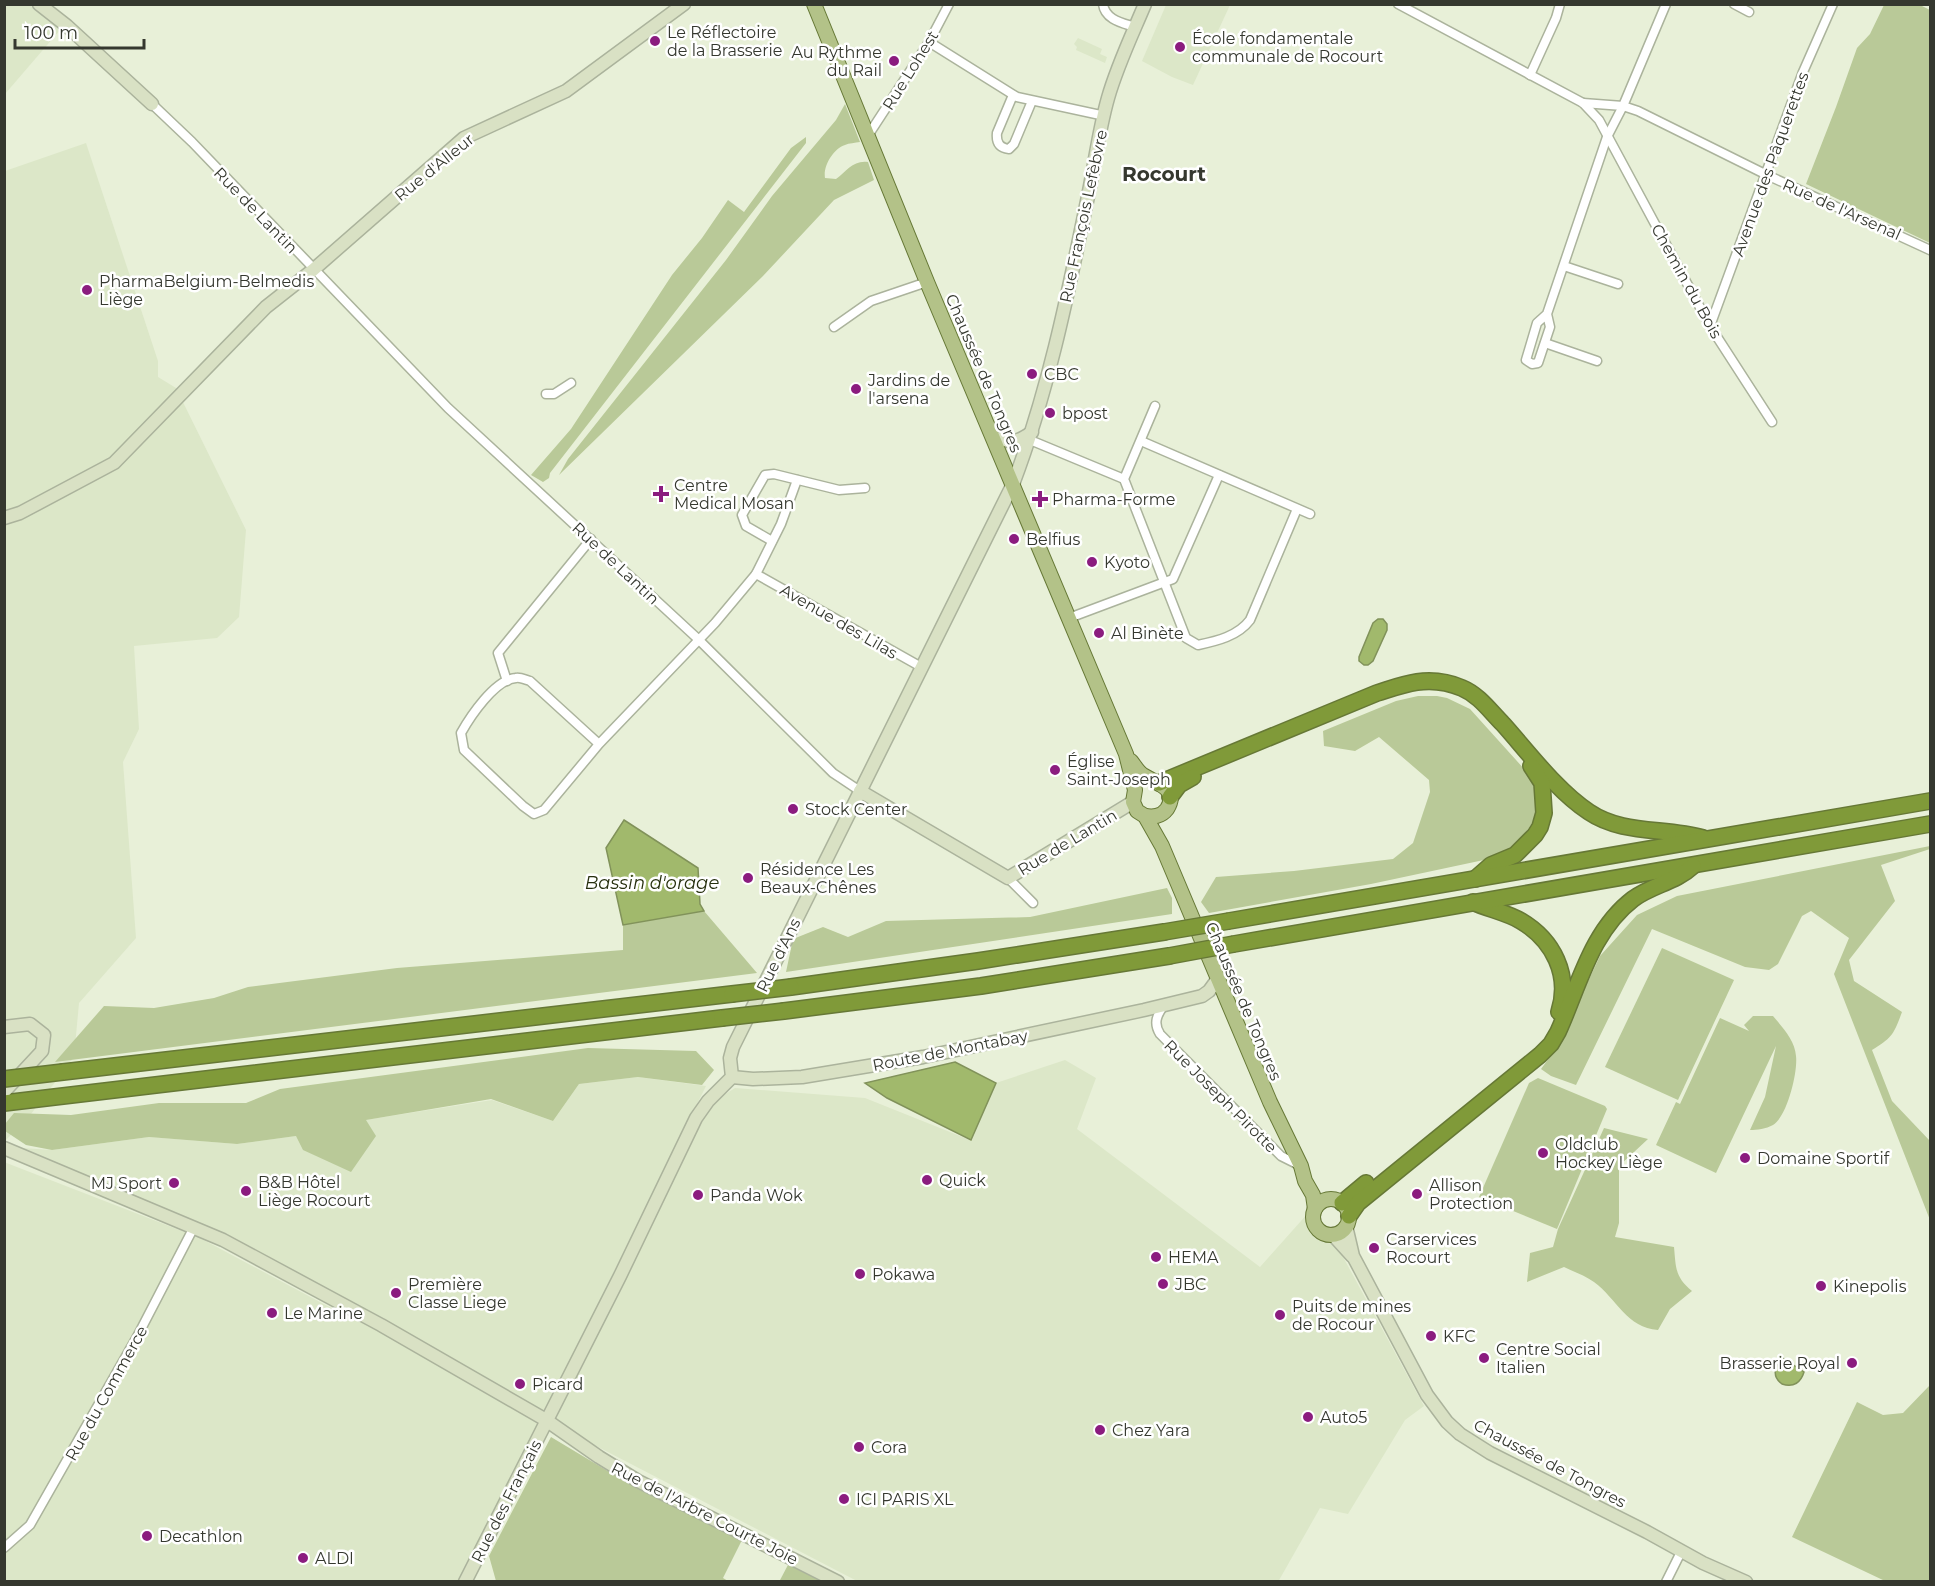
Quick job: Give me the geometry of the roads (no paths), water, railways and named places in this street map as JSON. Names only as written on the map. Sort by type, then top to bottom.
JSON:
[{"type":"highway","points":[[1157,782],[1377,693],[1419,682],[1442,682],[1462,688],[1481,700],[1571,798],[1590,813],[1619,827],[1683,832],[1709,840]]},
{"type":"highway","points":[[1170,797],[1179,785],[1190,778],[1390,697],[1415,691],[1440,691],[1476,706],[1536,771],[1542,783],[1544,813],[1535,835],[1515,855],[1491,866],[1475,879]]},
{"type":"highway","points":[[4,1079],[791,987],[978,962],[1930,801]]},
{"type":"highway","points":[[4,1103],[981,986],[1169,956],[1930,824]]},
{"type":"highway","points":[[1342,1211],[1358,1203],[1545,1050],[1558,1032],[1597,941],[1607,925],[1634,898],[1662,883],[1682,877],[1696,864]]},
{"type":"highway","points":[[1342,1211],[1534,1051],[1547,1037],[1557,1018],[1564,992],[1563,978],[1553,951],[1533,929],[1521,921],[1473,903]]},
{"type":"main road","name":"Chaussée de Tongres","points":[[814,4],[869,134],[927,282],[1126,754],[1137,811],[1145,816],[1162,846],[1217,980],[1270,1102],[1301,1166],[1305,1181],[1313,1195],[1315,1209]]},
{"type":"main road","name":"Chaussée de Tongres","points":[[1126,754],[1142,774],[1167,789],[1170,797]]},
{"type":"main road","points":[[1134,796],[1144,782],[1157,782]]},
{"type":"main road","points":[[1145,816],[1160,815],[1167,808],[1170,797]]},
{"type":"main road","name":"Chaussée de Tongres","points":[[1160,815],[1162,846]]},
{"type":"main road","name":"Chaussée de Tongres","points":[[1301,1166],[1342,1211]]},
{"type":"main road","points":[[1321,1201],[1342,1211],[1338,1233],[1320,1231],[1315,1224],[1313,1217],[1315,1209],[1321,1201]]},
{"type":"street","points":[[39,4],[67,26],[152,104]]},
{"type":"street","name":"Rue d'Alleur","points":[[4,518],[20,513],[114,463],[267,307],[313,270],[464,138],[566,91],[684,4]]},
{"type":"street","name":"Rue Lohest","points":[[869,134],[929,42],[949,4]]},
{"type":"street","points":[[1103,4],[1110,18],[1135,27]]},
{"type":"street","name":"Rue François Lefèbvre","points":[[1013,484],[1031,436],[1072,274],[1112,86],[1145,4]]},
{"type":"street","name":"Chemin du Bois","points":[[1398,4],[1583,103],[1599,120],[1710,326],[1772,422]]},
{"type":"street","points":[[1530,75],[1560,4]]},
{"type":"street","points":[[1548,314],[1537,323],[1526,360],[1532,364],[1538,363],[1545,343],[1550,327],[1548,314],[1607,137],[1623,106],[1666,4]]},
{"type":"street","points":[[1734,4],[1749,12]]},
{"type":"street","name":"Avenue des Pâquerettes","points":[[1710,326],[1803,72],[1833,4]]},
{"type":"street","points":[[929,42],[1013,95],[1105,116]]},
{"type":"street","points":[[1013,95],[997,133],[996,139],[1000,147],[1004,149],[1010,149],[1014,144],[1032,101]]},
{"type":"street","name":"Chemin du Bois","points":[[1583,103],[1623,106]]},
{"type":"street","name":"Rue de Lantin","points":[[152,104],[192,142],[448,408],[699,639],[833,773],[1008,878],[1134,796]]},
{"type":"street","name":"Rue de l'Arsenal","points":[[1623,106],[1930,250]]},
{"type":"street","points":[[1564,266],[1618,284]]},
{"type":"street","points":[[834,327],[871,301],[927,282]]},
{"type":"street","points":[[1545,343],[1597,361]]},
{"type":"street","points":[[546,394],[554,394],[571,383]]},
{"type":"street","points":[[1124,479],[1155,406]]},
{"type":"street","points":[[993,437],[1013,442],[1031,436],[1124,479],[1186,638],[1198,645],[1214,642],[1243,629],[1250,620],[1297,509]]},
{"type":"street","points":[[1141,441],[1310,514]]},
{"type":"street","points":[[772,541],[746,526],[742,515],[765,475],[774,474],[839,490],[865,488]]},
{"type":"street","points":[[1068,618],[1173,579],[1219,475]]},
{"type":"street","points":[[600,744],[530,681],[516,678],[498,685],[472,714],[460,733],[465,750],[523,806],[534,814],[544,810],[600,744],[715,623],[756,574],[781,524],[797,480]]},
{"type":"street","name":"Rue d'Ans","points":[[732,1077],[730,1058],[733,1047],[1013,484]]},
{"type":"street","points":[[1002,508],[1008,507],[1024,513]]},
{"type":"street","points":[[507,681],[498,653],[591,539]]},
{"type":"street","name":"Avenue des Lilas","points":[[756,574],[923,668]]},
{"type":"street","points":[[1008,878],[1033,903]]},
{"type":"street","points":[[1165,1005],[1202,996],[1217,980]]},
{"type":"street","name":"Route de Montabay","points":[[732,1077],[786,1078],[822,1074],[963,1049],[1165,1005]]},
{"type":"street","name":"Rue Joseph Pirotte","points":[[1165,1005],[1158,1014],[1156,1022],[1160,1034],[1281,1156],[1301,1166]]},
{"type":"street","points":[[4,1027],[30,1024],[44,1035],[42,1051],[4,1092]]},
{"type":"street","points":[[546,1420],[701,1110],[714,1094],[730,1082],[732,1077]]},
{"type":"street","name":"Rue de l'Arbre Courte Joie","points":[[4,1148],[223,1240],[381,1325],[546,1420],[638,1481],[838,1581]]},
{"type":"street","name":"Chaussée de Tongres","points":[[1342,1211],[1353,1256],[1427,1395],[1447,1422],[1460,1434],[1490,1453],[1647,1532],[1681,1552],[1746,1581]]},
{"type":"street","name":"Rue du Commerce","points":[[4,1548],[30,1525],[138,1335],[194,1227]]},
{"type":"street","name":"Chaussée de Tongres","points":[[1332,1234],[1353,1256]]},
{"type":"street","name":"Rue des Français","points":[[465,1581],[546,1420]]},
{"type":"street","points":[[1666,1581],[1681,1552]]},
{"type":"water","points":[[1378,619],[1383,619],[1387,624],[1387,630],[1373,661],[1364,665],[1359,661],[1359,657],[1373,623]]},
{"type":"water","name":"Bassin d'orage","points":[[624,820],[698,868],[700,904],[704,911],[623,925],[606,848]]},
{"type":"water","points":[[955,1062],[996,1083],[971,1140],[887,1098],[865,1083]]},
{"type":"water","points":[[1783,1358],[1804,1372],[1801,1379],[1793,1385],[1782,1384],[1776,1378],[1776,1368]]},
{"type":"place","name":"Le Réflectoire de la Brasserie","points":[[655,41]]},
{"type":"place","name":"École fondamentale communale de Rocourt","points":[[1180,47]]},
{"type":"place","name":"Au Rythme du Rail","points":[[894,61]]},
{"type":"place","name":"PharmaBelgium-Belmedis Liège","points":[[87,290]]},
{"type":"place","name":"CBC","points":[[1032,374]]},
{"type":"place","name":"Jardins de l'arsena","points":[[856,389]]},
{"type":"place","name":"bpost","points":[[1050,413]]},
{"type":"place","name":"Centre Medical Mosan","points":[[661,494]]},
{"type":"place","name":"Pharma-Forme","points":[[1040,499]]},
{"type":"place","name":"Belfius","points":[[1014,539]]},
{"type":"place","name":"Kyoto","points":[[1092,562]]},
{"type":"place","name":"Al Binète","points":[[1099,633]]},
{"type":"place","name":"Église Saint-Joseph","points":[[1055,770]]},
{"type":"place","name":"Stock Center","points":[[793,809]]},
{"type":"place","name":"Résidence Les Beaux-Chênes","points":[[748,878]]},
{"type":"place","name":"Oldclub Hockey Liège","points":[[1543,1153]]},
{"type":"place","name":"Domaine Sportif","points":[[1745,1158]]},
{"type":"place","name":"Quick","points":[[927,1180]]},
{"type":"place","name":"MJ Sport","points":[[174,1183]]},
{"type":"place","name":"B&B Hôtel Liège Rocourt","points":[[246,1191]]},
{"type":"place","name":"Allison Protection","points":[[1417,1194]]},
{"type":"place","name":"Panda Wok","points":[[698,1195]]},
{"type":"place","name":"Carservices Rocourt","points":[[1374,1248]]},
{"type":"place","name":"HEMA","points":[[1156,1257]]},
{"type":"place","name":"Pokawa","points":[[860,1274]]},
{"type":"place","name":"JBC","points":[[1163,1284]]},
{"type":"place","name":"Kinepolis","points":[[1821,1286]]},
{"type":"place","name":"Première Classe Liege","points":[[396,1293]]},
{"type":"place","name":"Le Marine","points":[[272,1313]]},
{"type":"place","name":"Puits de mines de Rocour","points":[[1280,1315]]},
{"type":"place","name":"KFC","points":[[1431,1336]]},
{"type":"place","name":"Centre Social Italien","points":[[1484,1358]]},
{"type":"place","name":"Brasserie Royal","points":[[1852,1363]]},
{"type":"place","name":"Picard","points":[[520,1384]]},
{"type":"place","name":"Auto5","points":[[1308,1417]]},
{"type":"place","name":"Chez Yara","points":[[1100,1430]]},
{"type":"place","name":"Cora","points":[[859,1447]]},
{"type":"place","name":"ICI PARIS XL","points":[[844,1499]]},
{"type":"place","name":"Decathlon","points":[[147,1536]]},
{"type":"place","name":"ALDI","points":[[303,1558]]},
{"type":"district","name":"Rocourt","points":[[1164,174]]}]
